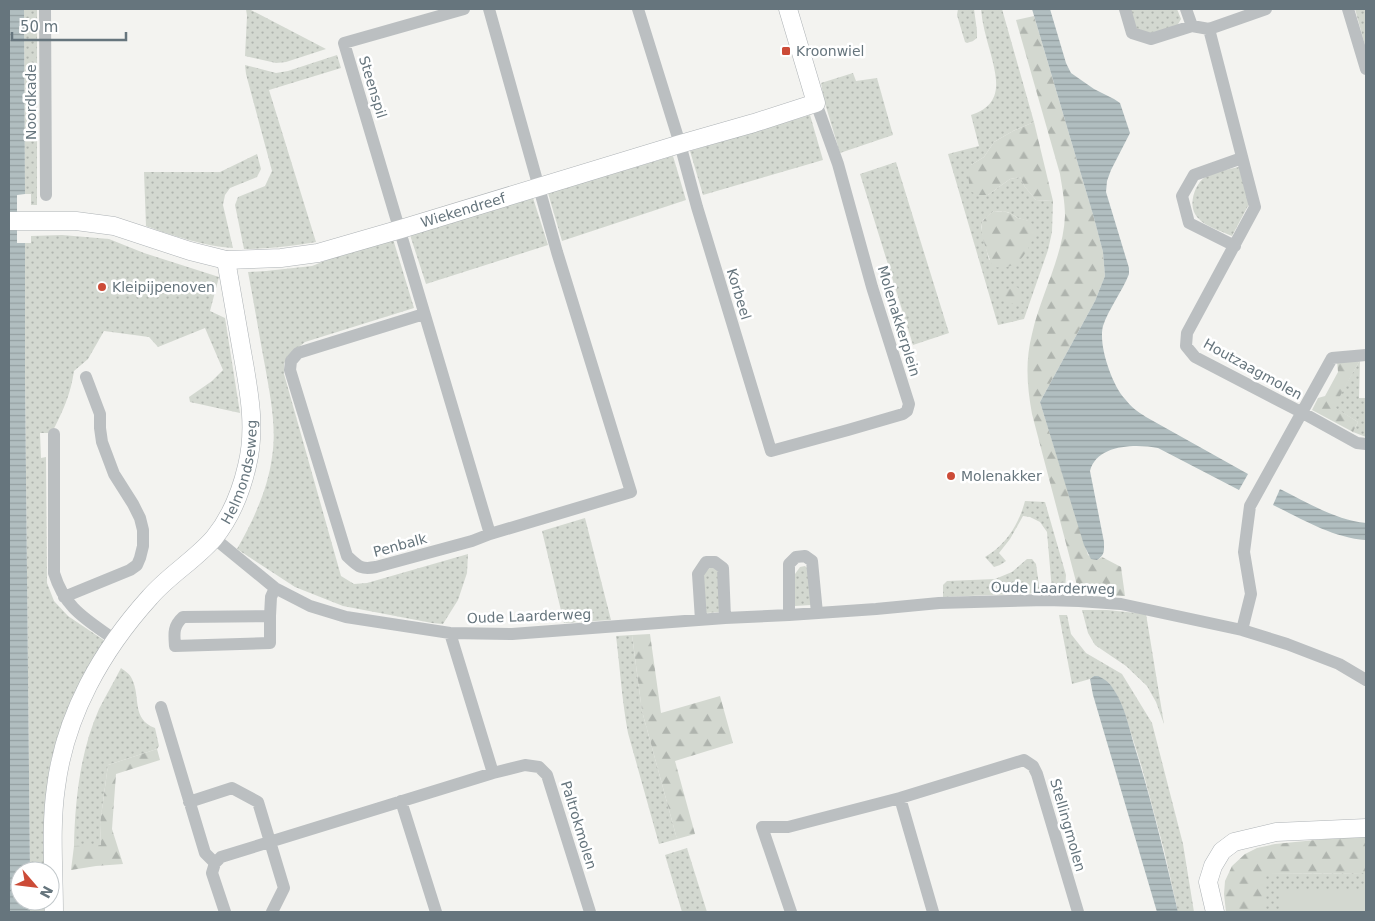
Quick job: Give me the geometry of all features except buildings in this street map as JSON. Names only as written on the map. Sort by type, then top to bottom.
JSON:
[{"type":"street","name":"Noordkade","points":[[45,9],[46,195]]},
{"type":"street","name":"Steenspil","points":[[400,229],[344,43],[464,9]]},
{"type":"street","points":[[400,229],[490,534],[631,492],[557,252],[489,9]]},
{"type":"street","points":[[638,9],[680,144]]},
{"type":"street","points":[[788,9],[816,103]]},
{"type":"street","points":[[1125,9],[1132,33],[1151,39],[1192,26],[1209,29],[1266,9]]},
{"type":"street","points":[[1186,9],[1192,26]]},
{"type":"street","points":[[1348,9],[1366,69]]},
{"type":"street","name":"Houtzaagmolen","points":[[1209,29],[1255,206],[1187,333],[1186,346],[1195,357],[1357,443],[1366,444]]},
{"type":"street","name":"Wiekendreef","points":[[14,221],[76,221],[114,226],[190,251],[226,260],[281,258],[318,253],[816,103]]},
{"type":"street","name":"Molenakkerplein","points":[[771,451],[903,414],[907,411],[909,404],[872,287],[838,164],[816,103]]},
{"type":"street","name":"Korbeel","points":[[680,144],[771,451]]},
{"type":"street","points":[[1235,246],[1189,223],[1182,196],[1194,175],[1242,158]]},
{"type":"street","name":"Helmondseweg","points":[[54,912],[53,826],[56,788],[68,732],[81,700],[94,673],[115,640],[151,596],[214,538],[234,507],[247,468],[252,435],[250,392],[226,260]]},
{"type":"street","name":"Penbalk","points":[[424,314],[298,353],[291,361],[290,370],[347,556],[357,565],[365,569],[376,568],[472,541],[490,534]]},
{"type":"street","name":"Houtzaagmolen","points":[[1242,630],[1251,594],[1244,552],[1250,506],[1332,358],[1366,355]]},
{"type":"street","points":[[64,596],[130,570],[137,565],[143,546],[143,530],[140,518],[114,474],[102,442],[100,414],[86,376]]},
{"type":"street","points":[[54,434],[54,573],[58,585],[71,606],[115,640]]},
{"type":"street","name":"Oude Laarderweg","points":[[214,538],[275,588],[310,606],[346,617],[450,633],[512,634],[939,603],[1074,601],[1121,604],[1242,630],[1287,644],[1339,664],[1366,680]]},
{"type":"street","points":[[789,615],[789,564],[796,557],[805,556],[812,561],[817,613]]},
{"type":"street","points":[[701,620],[698,574],[706,562],[715,562],[723,568],[725,618]]},
{"type":"street","points":[[270,616],[183,617],[176,625],[174,631],[174,646],[270,643],[271,596],[275,588]]},
{"type":"street","points":[[450,633],[493,774]]},
{"type":"street","points":[[161,707],[205,854],[215,863],[212,873],[225,912]]},
{"type":"street","name":"Stellingmolen","points":[[791,912],[762,827],[788,827],[900,798],[1024,760],[1032,766],[1037,774],[1078,912]]},
{"type":"street","name":"Paltrokmolen","points":[[215,863],[221,857],[525,765],[539,767],[548,775],[590,912]]},
{"type":"street","points":[[189,802],[232,788],[258,802],[284,888],[272,912]]},
{"type":"street","points":[[900,798],[933,912]]},
{"type":"street","points":[[402,801],[434,911]]},
{"type":"street","points":[[1215,912],[1208,882],[1213,866],[1222,851],[1234,842],[1276,832],[1366,828]]},
{"type":"green space","points":[[24,9],[37,9],[37,205],[31,205],[31,194],[25,194]]},
{"type":"green space","points":[[246,9],[326,49],[286,62],[276,63],[245,56]]},
{"type":"green space","points":[[958,9],[974,9],[977,38],[973,41],[965,42],[957,15]]},
{"type":"green space","points":[[981,9],[1002,9],[1034,122],[994,142],[984,157],[971,165],[988,195],[1010,179],[1020,177],[1025,187],[1036,200],[1053,201],[1052,232],[1048,250],[1024,319],[998,325],[948,154],[979,146],[971,115],[989,104],[994,97],[996,89],[995,71],[984,30]],"holes":[[[994,211],[1008,212],[1028,221],[989,260],[981,227],[983,220]]]},
{"type":"green space","points":[[1129,9],[1177,9],[1181,19],[1177,26],[1148,34],[1136,28]]},
{"type":"green space","points":[[1355,9],[1366,9],[1366,49]]},
{"type":"green space","points":[[1034,16],[1094,218],[1103,252],[1105,276],[1095,301],[1040,402],[1088,555],[1097,560],[1102,557],[1121,567],[1125,596],[1079,593],[1030,404],[1028,354],[1036,319],[1056,261],[1065,216],[1060,174],[1016,20]]},
{"type":"green space","points":[[337,55],[341,68],[269,90],[316,242],[244,249],[235,205],[238,197],[265,186],[272,171],[245,65],[276,73]]},
{"type":"green space","points":[[853,73],[856,81],[877,78],[893,135],[840,153],[824,100],[821,83]]},
{"type":"green space","points":[[810,115],[823,160],[703,195],[690,151]]},
{"type":"green space","points":[[1034,122],[1053,201],[1036,200],[1025,187],[1020,177],[1010,179],[988,195],[978,195],[970,191],[968,174],[971,165],[984,157],[994,142]]},
{"type":"green space","points":[[257,154],[261,169],[257,177],[230,188],[225,195],[223,205],[233,248],[200,243],[146,226],[144,172],[220,172]]},
{"type":"green space","points":[[673,156],[686,200],[562,241],[548,193]]},
{"type":"green space","points":[[896,162],[949,333],[913,345],[860,174]]},
{"type":"green space","points":[[1239,167],[1249,204],[1232,236],[1201,221],[1195,213],[1192,202],[1198,185],[1205,177],[1216,172]]},
{"type":"green space","points":[[533,198],[548,245],[426,284],[410,235]]},
{"type":"green space","points":[[994,211],[1010,213],[1030,222],[1035,228],[1032,241],[1022,258],[1008,267],[993,267],[983,238],[982,223]]},
{"type":"green space","points":[[62,235],[109,239],[144,253],[219,277],[210,311],[225,318],[240,413],[190,402],[189,397],[212,381],[223,370],[205,328],[158,347],[149,337],[104,331],[88,359],[74,371],[68,396],[52,433],[40,433],[41,458],[46,457],[47,583],[54,601],[68,616],[105,641],[65,717],[51,760],[46,813],[44,861],[30,861],[25,243],[31,243],[31,236]]},
{"type":"green space","points":[[393,239],[414,308],[305,342],[287,357],[284,364],[284,374],[341,576],[354,584],[367,583],[468,554],[467,573],[458,600],[443,624],[343,606],[295,587],[237,549],[254,516],[267,481],[274,434],[271,400],[248,272],[312,266]]},
{"type":"green space","points":[[1017,287],[1021,291],[1022,301],[1017,305],[1007,302],[1001,297],[1001,290]]},
{"type":"green space","points":[[1360,360],[1359,398],[1366,398],[1366,437],[1353,432],[1358,422],[1333,407]]},
{"type":"green space","points":[[1360,360],[1334,407],[1358,422],[1353,432],[1312,410],[1318,398],[1325,396],[1338,372],[1337,361]]},
{"type":"green space","points":[[1025,501],[1045,502],[1066,575],[1065,591],[1052,591],[1047,532],[1040,522],[1030,517],[1023,516],[1010,539],[999,553],[1006,561],[994,567],[985,557],[993,552],[1011,533]]},
{"type":"green space","points":[[585,518],[611,620],[564,623],[542,531]]},
{"type":"green space","points":[[1027,559],[1032,559],[1036,564],[1040,593],[943,597],[943,585],[947,581],[995,579],[1012,572]]},
{"type":"green space","points":[[805,566],[810,571],[811,605],[795,606],[795,574],[800,567]]},
{"type":"green space","points":[[713,567],[718,571],[721,612],[705,613],[702,576],[708,568]]},
{"type":"green space","points":[[1082,610],[1107,610],[1146,614],[1164,724],[1156,702],[1147,686],[1126,666],[1095,645],[1088,633]]},
{"type":"green space","points":[[1059,615],[1067,615],[1071,634],[1086,653],[1122,674],[1152,723],[1183,844],[1194,912],[1178,912],[1142,768],[1119,699],[1109,683],[1094,676],[1072,684]]},
{"type":"green space","points":[[650,634],[661,713],[720,696],[733,743],[675,761],[695,834],[677,839],[642,711],[632,635]]},
{"type":"green space","points":[[632,635],[642,711],[677,839],[659,844],[628,733],[624,709],[616,636]]},
{"type":"green space","points":[[121,668],[132,679],[140,713],[147,724],[155,728],[159,746],[157,749],[108,765],[100,824],[101,846],[74,846],[77,794],[87,742],[99,709]]},
{"type":"green space","points":[[157,749],[160,760],[116,774],[112,829],[123,864],[71,870],[74,846],[101,845],[100,824],[108,765]]},
{"type":"green space","points":[[1366,835],[1366,873],[1264,874],[1264,912],[1226,912],[1225,881],[1232,866],[1245,854],[1257,848],[1275,844]]},
{"type":"green space","points":[[687,848],[707,912],[682,912],[665,855]]},
{"type":"green space","points":[[1366,873],[1366,912],[1264,912],[1264,874]]},
{"type":"green space","points":[[1366,889],[1366,912],[1279,912],[1279,890]]},
{"type":"shaded area","points":[[9,9],[24,9],[25,194],[17,195],[17,243],[25,243],[30,861],[10,861],[10,911],[30,912],[9,912]]},
{"type":"shaded area","points":[[1032,9],[1050,9],[1066,63],[1071,73],[1094,89],[1120,103],[1130,133],[1111,170],[1106,192],[1129,268],[1129,274],[1106,319],[1102,334],[1104,354],[1115,384],[1127,402],[1140,413],[1248,474],[1239,490],[1158,448],[1129,446],[1100,455],[1090,471],[1104,542],[1103,554],[1097,560],[1091,559],[1084,545],[1040,402],[1095,301],[1105,276],[1103,252]]},
{"type":"shaded area","points":[[1280,489],[1333,515],[1366,523],[1366,540],[1330,532],[1273,505]]},
{"type":"shaded area","points":[[1094,676],[1104,679],[1109,684],[1116,694],[1129,725],[1153,809],[1178,912],[1157,912],[1093,695],[1090,679]]},
{"type":"place","name":"Kroonwiel","points":[[786,51]]},
{"type":"place","name":"Kleipijpenoven","points":[[102,287]]},
{"type":"place","name":"Molenakker","points":[[951,476]]}]
